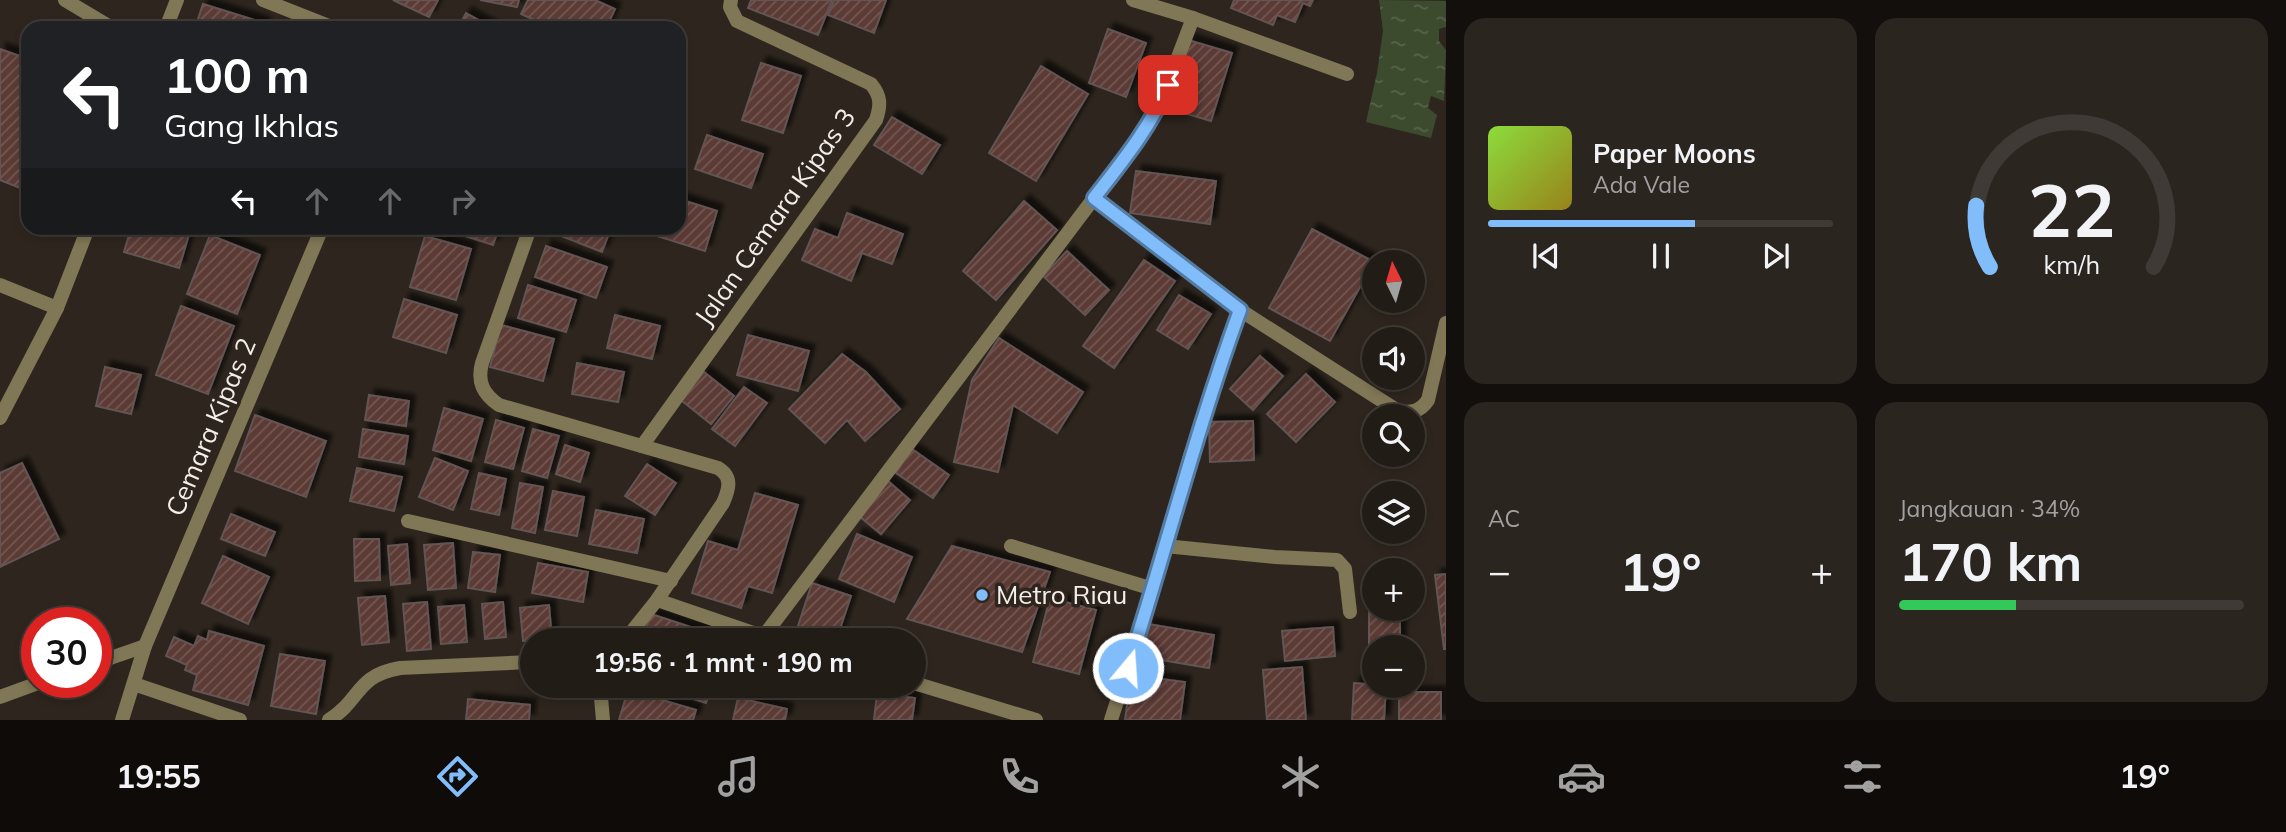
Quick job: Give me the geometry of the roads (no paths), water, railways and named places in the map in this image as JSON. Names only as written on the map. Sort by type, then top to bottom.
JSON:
[{"type":"street","points":[[65,0],[100,21]]},
{"type":"street","points":[[169,21],[177,0]]},
{"type":"street","points":[[263,0],[316,21]]},
{"type":"street","name":"Jalan Cemara Kipas 3","points":[[642,446],[876,120],[879,110],[880,100],[870,84],[737,21],[730,7],[732,0]]},
{"type":"street","points":[[1133,0],[1193,18],[1347,74]]},
{"type":"street","points":[[777,628],[1143,133],[1161,102],[1193,18]]},
{"type":"street","points":[[1094,198],[1240,310],[1398,411],[1416,411],[1423,408],[1428,400],[1446,323]]},
{"type":"street","points":[[0,418],[57,308],[85,235]]},
{"type":"street","name":"Cemara Kipas 2","points":[[122,720],[145,646],[319,235]]},
{"type":"street","points":[[528,235],[479,374],[486,396],[499,405],[718,468],[729,478],[723,503],[657,600],[635,628]]},
{"type":"street","points":[[0,285],[57,308]]},
{"type":"street","points":[[1111,720],[1212,388],[1240,310]]},
{"type":"street","points":[[408,521],[671,580]]},
{"type":"street","points":[[1012,546],[1153,589]]},
{"type":"street","points":[[1165,546],[1275,557],[1337,559],[1345,569],[1350,612]]},
{"type":"street","points":[[657,600],[737,628]]},
{"type":"street","points":[[112,657],[145,646]]},
{"type":"street","points":[[329,720],[342,712],[371,676],[383,671],[520,663]]},
{"type":"street","points":[[134,684],[240,720]]},
{"type":"street","points":[[926,687],[985,713],[1036,720]]},
{"type":"street","points":[[0,697],[21,689]]},
{"type":"street","points":[[601,698],[603,720]]},
{"type":"water","points":[[1379,0],[1446,1],[1446,27],[1439,29],[1439,41],[1446,50],[1444,101],[1431,96],[1428,108],[1437,115],[1431,138],[1366,122],[1383,31]]},
{"type":"place","name":"Metro Riau","points":[[982,595]]}]
